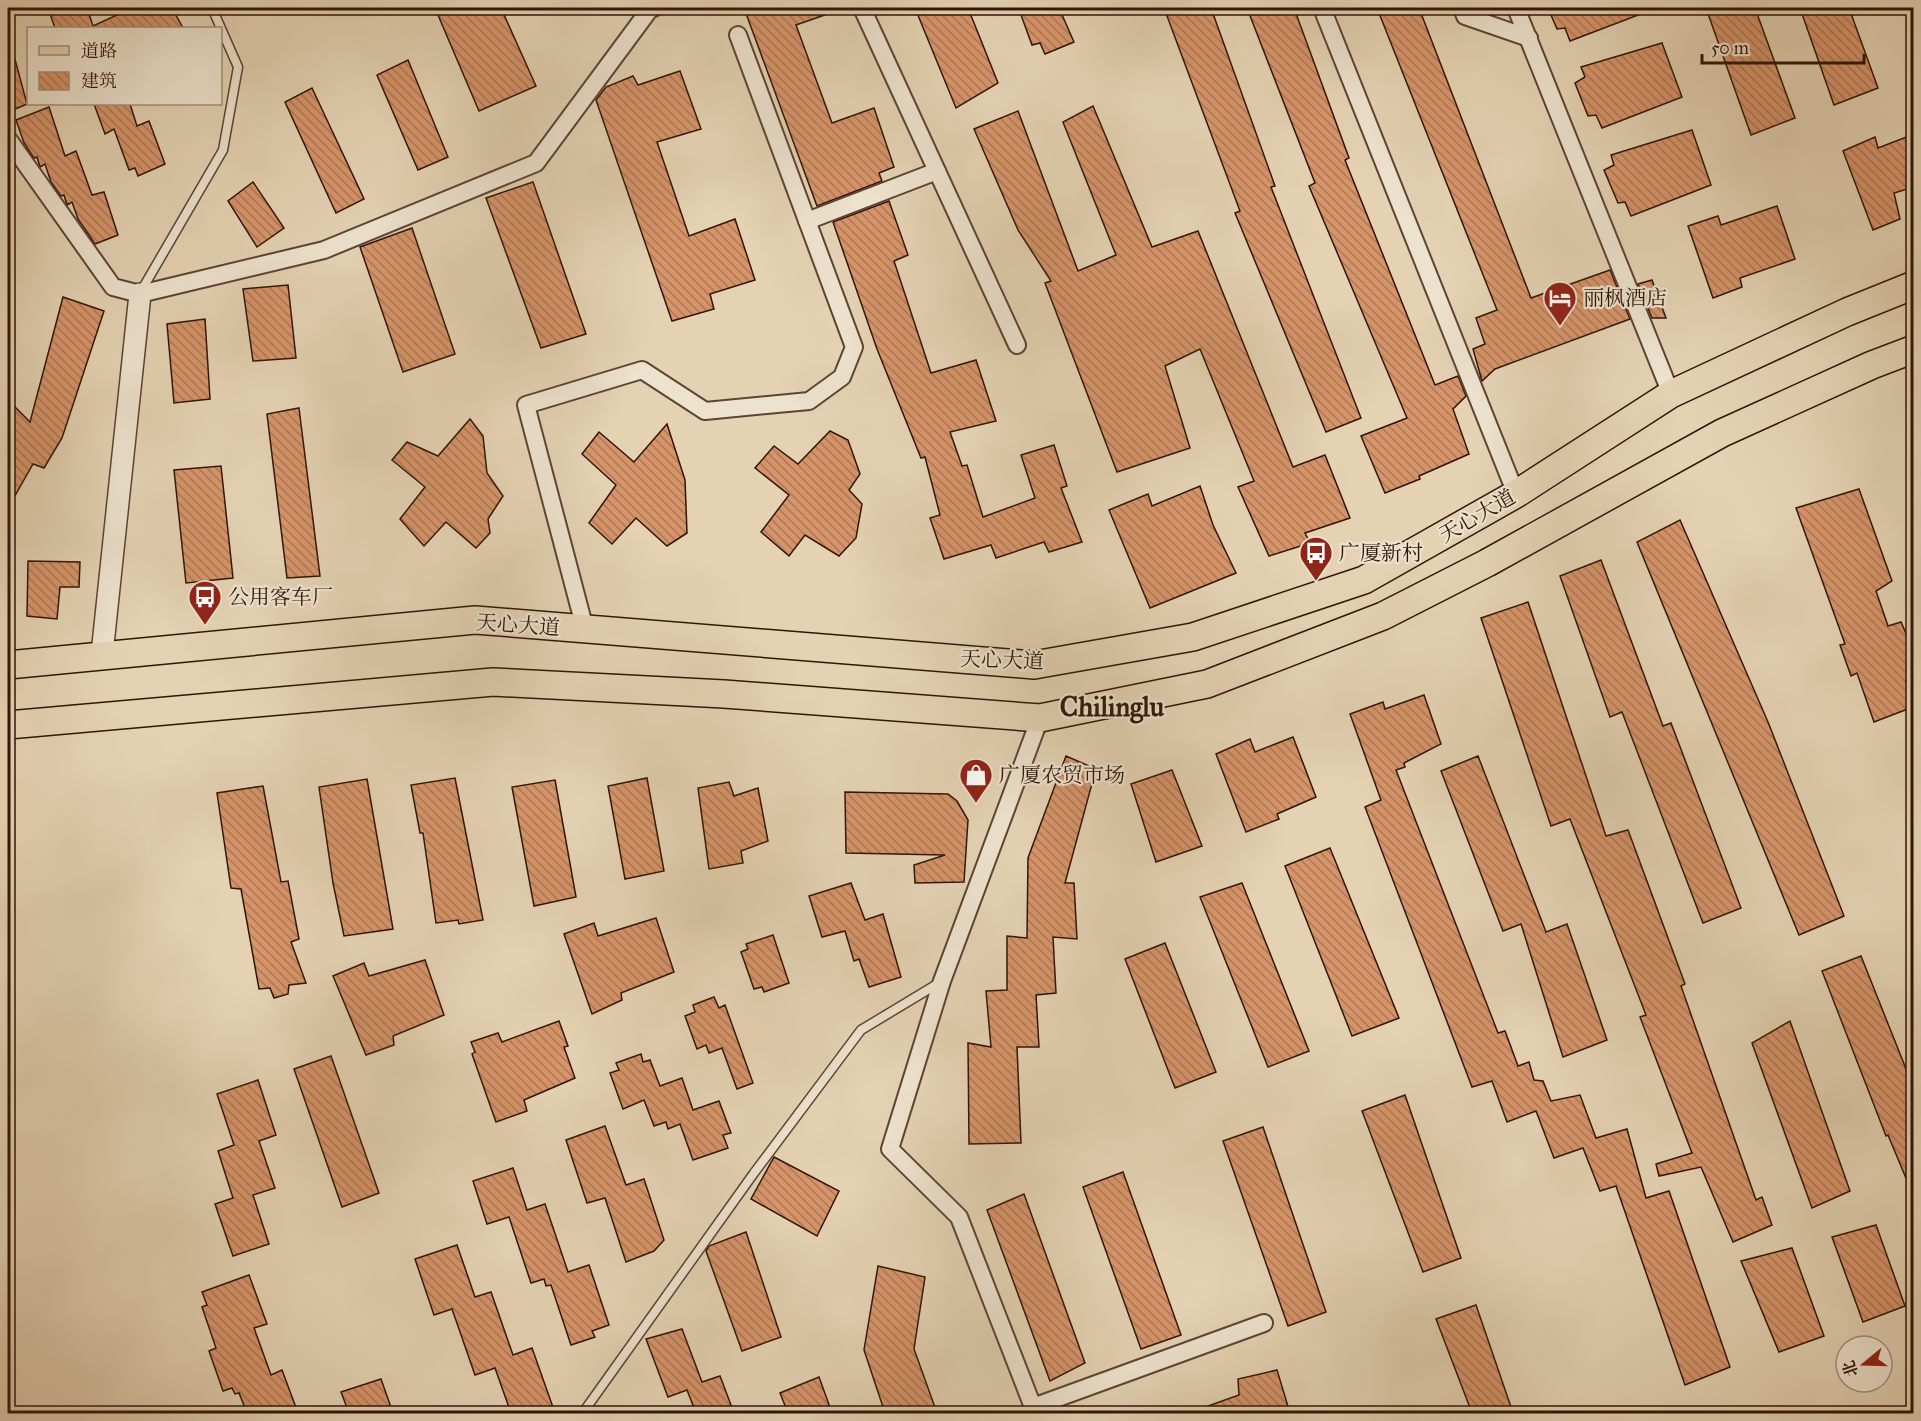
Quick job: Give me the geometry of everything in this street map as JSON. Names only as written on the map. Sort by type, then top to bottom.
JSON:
[{"type":"main road","name":"天心大道","points":[[8,665],[102,654],[475,620],[1034,665],[1193,637],[1365,580],[1516,494],[1671,393],[1846,312],[1914,285]]},
{"type":"main road","points":[[8,725],[493,682],[724,694],[1040,717],[1207,684],[1383,616],[1487,563],[1722,433],[1872,365],[1914,349]]},
{"type":"street","points":[[8,139],[113,287],[140,294],[324,250],[536,164],[650,9],[654,8]]},
{"type":"street","points":[[862,8],[1017,345]]},
{"type":"street","points":[[1322,8],[1516,494]]},
{"type":"street","points":[[1462,8],[1465,16],[1528,38]]},
{"type":"street","points":[[1516,8],[1671,393]]},
{"type":"street","points":[[585,629],[526,405],[642,370],[705,411],[809,401],[842,377],[854,348],[738,35]]},
{"type":"street","points":[[807,221],[937,171]]},
{"type":"street","points":[[102,654],[140,294]]},
{"type":"street","points":[[1040,717],[942,981],[890,1149],[959,1217],[1033,1407],[1264,1323]]},
{"type":"lane","points":[[212,8],[220,27]]},
{"type":"lane","points":[[140,294],[223,150],[238,67],[222,31]]},
{"type":"lane","points":[[582,1413],[754,1173],[861,1030],[942,981]]},
{"type":"building","points":[[48,8],[87,8],[93,26],[132,8],[172,8],[182,27],[55,27]]},
{"type":"building","points":[[435,8],[501,8],[536,86],[479,111]]},
{"type":"building","points":[[744,8],[838,8],[839,10],[796,25],[832,123],[874,108],[894,167],[879,173],[882,181],[817,206]]},
{"type":"building","points":[[915,8],[968,8],[998,83],[956,108]]},
{"type":"building","points":[[1027,8],[1059,8],[1074,42],[1045,54],[1040,43],[1032,45],[1021,15],[1028,12]]},
{"type":"building","points":[[1164,8],[1211,8],[1275,186],[1271,187],[1361,418],[1326,432],[1235,213],[1240,211]]},
{"type":"building","points":[[1247,8],[1294,8],[1349,158],[1345,160],[1435,385],[1458,376],[1466,396],[1453,409],[1469,454],[1419,476],[1420,479],[1385,493],[1361,436],[1407,418],[1309,186],[1315,183]]},
{"type":"building","points":[[1377,8],[1419,8],[1531,298],[1610,270],[1630,319],[1495,369],[1482,381],[1473,349],[1485,344],[1476,318],[1497,310]]},
{"type":"building","points":[[1548,8],[1654,9],[1570,41],[1565,28],[1557,29]]},
{"type":"building","points":[[1706,8],[1755,8],[1795,118],[1751,135]]},
{"type":"building","points":[[1800,8],[1849,8],[1878,88],[1834,105]]},
{"type":"building","points":[[1662,43],[1682,97],[1602,128],[1596,115],[1588,116],[1575,83],[1585,77],[1581,67]]},
{"type":"building","points":[[8,52],[13,52],[27,104],[8,112]]},
{"type":"building","points":[[408,60],[448,157],[418,170],[377,75]]},
{"type":"building","points":[[680,71],[701,129],[657,142],[689,236],[735,219],[755,280],[710,294],[714,309],[672,321],[596,100],[606,87],[633,76],[638,85]]},
{"type":"building","points":[[312,88],[364,199],[336,213],[285,102]]},
{"type":"building","points":[[94,105],[130,105],[137,126],[149,121],[165,164],[138,176],[135,168],[129,170],[114,129],[105,134]]},
{"type":"building","points":[[1093,106],[1152,247],[1198,231],[1293,467],[1325,455],[1350,518],[1305,533],[1310,543],[1269,556],[1238,487],[1254,481],[1200,349],[1165,366],[1190,448],[1117,472],[1045,283],[1051,281],[1018,230],[974,129],[1018,111],[1078,271],[1116,255],[1063,122]]},
{"type":"building","points":[[49,107],[65,156],[76,151],[92,195],[104,192],[118,235],[95,244],[78,219],[72,202],[67,205],[64,195],[61,196],[51,182],[45,164],[40,167],[37,157],[34,158],[24,143],[16,120]]},
{"type":"building","points":[[1692,130],[1711,185],[1631,216],[1625,202],[1618,203],[1604,170],[1614,165],[1611,155]]},
{"type":"building","points":[[1914,134],[1914,187],[1894,193],[1900,219],[1873,230],[1843,151],[1875,137],[1878,148]]},
{"type":"building","points":[[253,182],[284,228],[257,247],[228,201]]},
{"type":"building","points":[[533,182],[586,334],[541,348],[486,198]]},
{"type":"building","points":[[889,201],[908,255],[894,261],[931,373],[976,360],[996,421],[950,432],[962,466],[967,465],[983,517],[1035,498],[1021,455],[1054,445],[1067,486],[1061,488],[1082,542],[1049,552],[1044,542],[996,558],[991,545],[944,559],[930,518],[940,515],[925,457],[921,458],[877,349],[833,222]]},
{"type":"building","points":[[1777,206],[1795,259],[1740,278],[1742,287],[1713,298],[1688,226],[1718,216],[1721,225]]},
{"type":"building","points":[[412,228],[455,354],[403,372],[360,247]]},
{"type":"building","points":[[1652,280],[1666,318],[1652,318],[1638,284]]},
{"type":"building","points":[[288,285],[296,358],[253,361],[243,289]]},
{"type":"building","points":[[63,297],[104,311],[62,438],[44,468],[33,464],[8,508],[8,400],[30,422]]},
{"type":"building","points":[[205,319],[210,399],[174,403],[167,324]]},
{"type":"building","points":[[299,408],[320,576],[287,578],[267,414]]},
{"type":"building","points":[[470,419],[483,436],[487,473],[503,496],[488,519],[490,533],[476,548],[446,522],[424,546],[400,519],[425,487],[392,460],[407,442],[438,456]]},
{"type":"building","points":[[667,424],[685,480],[687,533],[667,546],[636,518],[612,544],[589,523],[616,485],[582,454],[599,432],[634,462]]},
{"type":"building","points":[[830,431],[848,440],[860,474],[849,490],[862,504],[856,538],[839,556],[805,535],[789,556],[761,532],[789,495],[755,468],[774,446],[798,464]]},
{"type":"building","points":[[221,466],[233,578],[186,583],[174,470]]},
{"type":"building","points":[[1200,486],[1213,525],[1236,573],[1150,608],[1109,510],[1148,494],[1152,506]]},
{"type":"building","points":[[1859,489],[1892,581],[1876,591],[1888,626],[1901,622],[1914,652],[1914,678],[1906,681],[1913,707],[1874,722],[1857,673],[1851,676],[1840,645],[1845,644],[1796,508]]},
{"type":"building","points":[[1680,520],[1768,722],[1844,916],[1799,935],[1637,542]]},
{"type":"building","points":[[1601,560],[1663,726],[1671,723],[1741,908],[1703,923],[1622,712],[1610,717],[1560,576]]},
{"type":"building","points":[[28,561],[80,562],[79,587],[60,587],[57,619],[27,616]]},
{"type":"building","points":[[1528,602],[1606,836],[1628,830],[1685,984],[1681,986],[1756,1200],[1762,1197],[1772,1225],[1733,1242],[1701,1167],[1659,1176],[1656,1164],[1692,1153],[1640,1017],[1646,1015],[1570,819],[1551,826],[1481,618]]},
{"type":"building","points":[[1424,695],[1441,744],[1404,763],[1405,767],[1396,770],[1498,1033],[1505,1031],[1518,1066],[1529,1062],[1534,1080],[1543,1081],[1551,1101],[1580,1095],[1596,1138],[1627,1129],[1646,1198],[1669,1191],[1730,1367],[1685,1385],[1616,1186],[1600,1191],[1583,1148],[1554,1158],[1536,1111],[1507,1122],[1492,1081],[1472,1087],[1365,807],[1381,800],[1350,714],[1383,702],[1385,709]]},
{"type":"building","points":[[1293,737],[1316,797],[1277,814],[1279,819],[1246,832],[1216,754],[1250,739],[1255,752]]},
{"type":"building","points":[[1066,756],[1096,769],[1065,883],[1074,883],[1077,939],[1053,937],[1056,993],[1036,995],[1039,1047],[1017,1047],[1021,1143],[969,1144],[968,1043],[991,1047],[986,991],[1007,990],[1007,936],[1027,938],[1028,858]]},
{"type":"building","points":[[1478,756],[1546,932],[1567,924],[1607,1040],[1563,1057],[1521,924],[1503,931],[1441,771]]},
{"type":"building","points":[[1172,770],[1202,846],[1156,862],[1131,784]]},
{"type":"building","points":[[455,778],[483,920],[459,924],[458,920],[436,923],[423,833],[420,833],[411,785]]},
{"type":"building","points":[[647,778],[664,871],[625,879],[608,786]]},
{"type":"building","points":[[367,779],[393,929],[344,936],[333,883],[319,787]]},
{"type":"building","points":[[555,780],[576,897],[534,906],[512,787]]},
{"type":"building","points":[[729,782],[734,796],[758,788],[768,841],[741,851],[743,863],[709,869],[698,788]]},
{"type":"building","points":[[263,786],[281,882],[288,881],[299,939],[291,942],[306,983],[289,985],[288,994],[274,998],[270,988],[259,989],[241,889],[231,888],[217,793]]},
{"type":"building","points":[[845,792],[948,794],[957,801],[968,820],[964,882],[915,883],[914,865],[945,855],[846,853]]},
{"type":"building","points":[[1330,848],[1399,1018],[1352,1036],[1285,866]]},
{"type":"building","points":[[851,883],[865,920],[883,914],[901,977],[869,987],[859,959],[854,961],[845,931],[822,937],[809,896]]},
{"type":"building","points":[[1242,883],[1309,1051],[1268,1067],[1200,897]]},
{"type":"building","points":[[656,918],[674,972],[621,993],[622,1000],[592,1014],[564,934],[594,923],[598,936]]},
{"type":"building","points":[[773,935],[789,983],[764,992],[762,987],[754,989],[741,952],[748,949],[746,944]]},
{"type":"building","points":[[1165,943],[1216,1072],[1175,1088],[1125,959]]},
{"type":"building","points":[[1861,956],[1914,1089],[1913,1195],[1888,1135],[1886,1136],[1822,971]]},
{"type":"building","points":[[425,960],[444,1015],[393,1036],[394,1045],[366,1055],[333,976],[364,963],[369,976]]},
{"type":"building","points":[[714,997],[719,1008],[725,1005],[753,1083],[737,1089],[722,1048],[709,1053],[706,1045],[697,1049],[685,1016],[695,1012],[693,1005]]},
{"type":"building","points":[[559,1021],[568,1046],[564,1047],[575,1078],[524,1100],[527,1111],[496,1122],[472,1054],[475,1052],[471,1042],[498,1033],[502,1042]]},
{"type":"building","points":[[1790,1021],[1850,1191],[1812,1208],[1752,1043]]},
{"type":"building","points":[[641,1054],[643,1062],[650,1060],[660,1086],[682,1078],[693,1110],[719,1101],[731,1133],[723,1135],[728,1148],[693,1160],[680,1124],[668,1129],[666,1122],[654,1126],[644,1100],[623,1109],[610,1073],[619,1070],[616,1063]]},
{"type":"building","points":[[331,1056],[379,1193],[342,1207],[294,1069]]},
{"type":"building","points":[[258,1080],[276,1135],[259,1141],[275,1188],[253,1195],[269,1244],[233,1256],[215,1204],[233,1198],[218,1151],[234,1145],[217,1094]]},
{"type":"building","points":[[1405,1095],[1461,1258],[1423,1272],[1362,1111]]},
{"type":"building","points":[[605,1126],[626,1185],[644,1179],[664,1240],[654,1251],[626,1262],[605,1198],[587,1203],[566,1140]]},
{"type":"building","points":[[1263,1127],[1326,1312],[1288,1326],[1223,1141]]},
{"type":"building","points":[[774,1157],[839,1191],[817,1236],[751,1199]]},
{"type":"building","points":[[513,1168],[527,1210],[545,1204],[568,1272],[589,1265],[609,1325],[592,1331],[595,1337],[571,1345],[551,1285],[546,1286],[544,1279],[531,1283],[509,1217],[487,1224],[473,1181]]},
{"type":"building","points":[[1123,1172],[1181,1335],[1141,1349],[1083,1187]]},
{"type":"building","points":[[1024,1194],[1085,1363],[1050,1381],[987,1210]]},
{"type":"building","points":[[1876,1225],[1905,1306],[1863,1322],[1832,1237]]},
{"type":"building","points":[[746,1232],[781,1337],[742,1351],[706,1251],[709,1246]]},
{"type":"building","points":[[457,1245],[475,1297],[491,1292],[513,1355],[532,1348],[555,1413],[511,1413],[495,1368],[475,1375],[452,1309],[434,1315],[415,1259]]},
{"type":"building","points":[[1792,1248],[1824,1336],[1779,1352],[1741,1261]]},
{"type":"building","points":[[878,1266],[925,1277],[914,1349],[937,1413],[885,1413],[864,1350]]},
{"type":"building","points":[[249,1275],[267,1324],[254,1328],[271,1375],[282,1370],[298,1413],[247,1413],[239,1393],[235,1394],[232,1388],[223,1391],[209,1351],[216,1348],[202,1307],[207,1305],[202,1292]]},
{"type":"building","points":[[1476,1305],[1513,1413],[1472,1413],[1436,1319]]},
{"type":"building","points":[[682,1329],[702,1382],[720,1376],[734,1413],[696,1413],[687,1390],[668,1397],[646,1339]]},
{"type":"building","points":[[1277,1370],[1290,1413],[1194,1413],[1194,1411],[1239,1395],[1238,1379]]},
{"type":"building","points":[[819,1377],[832,1413],[788,1413],[780,1393]]},
{"type":"building","points":[[381,1379],[393,1413],[349,1413],[341,1392]]},
{"type":"place","name":"丽枫酒店","points":[[1560,327]]},
{"type":"place","name":"广厦新村","points":[[1316,582]]},
{"type":"place","name":"公用客车厂","points":[[205,626]]},
{"type":"place","name":"广厦农贸市场","points":[[976,804]]},
{"type":"district","name":"Chilinglu","points":[[1112,707]]}]
